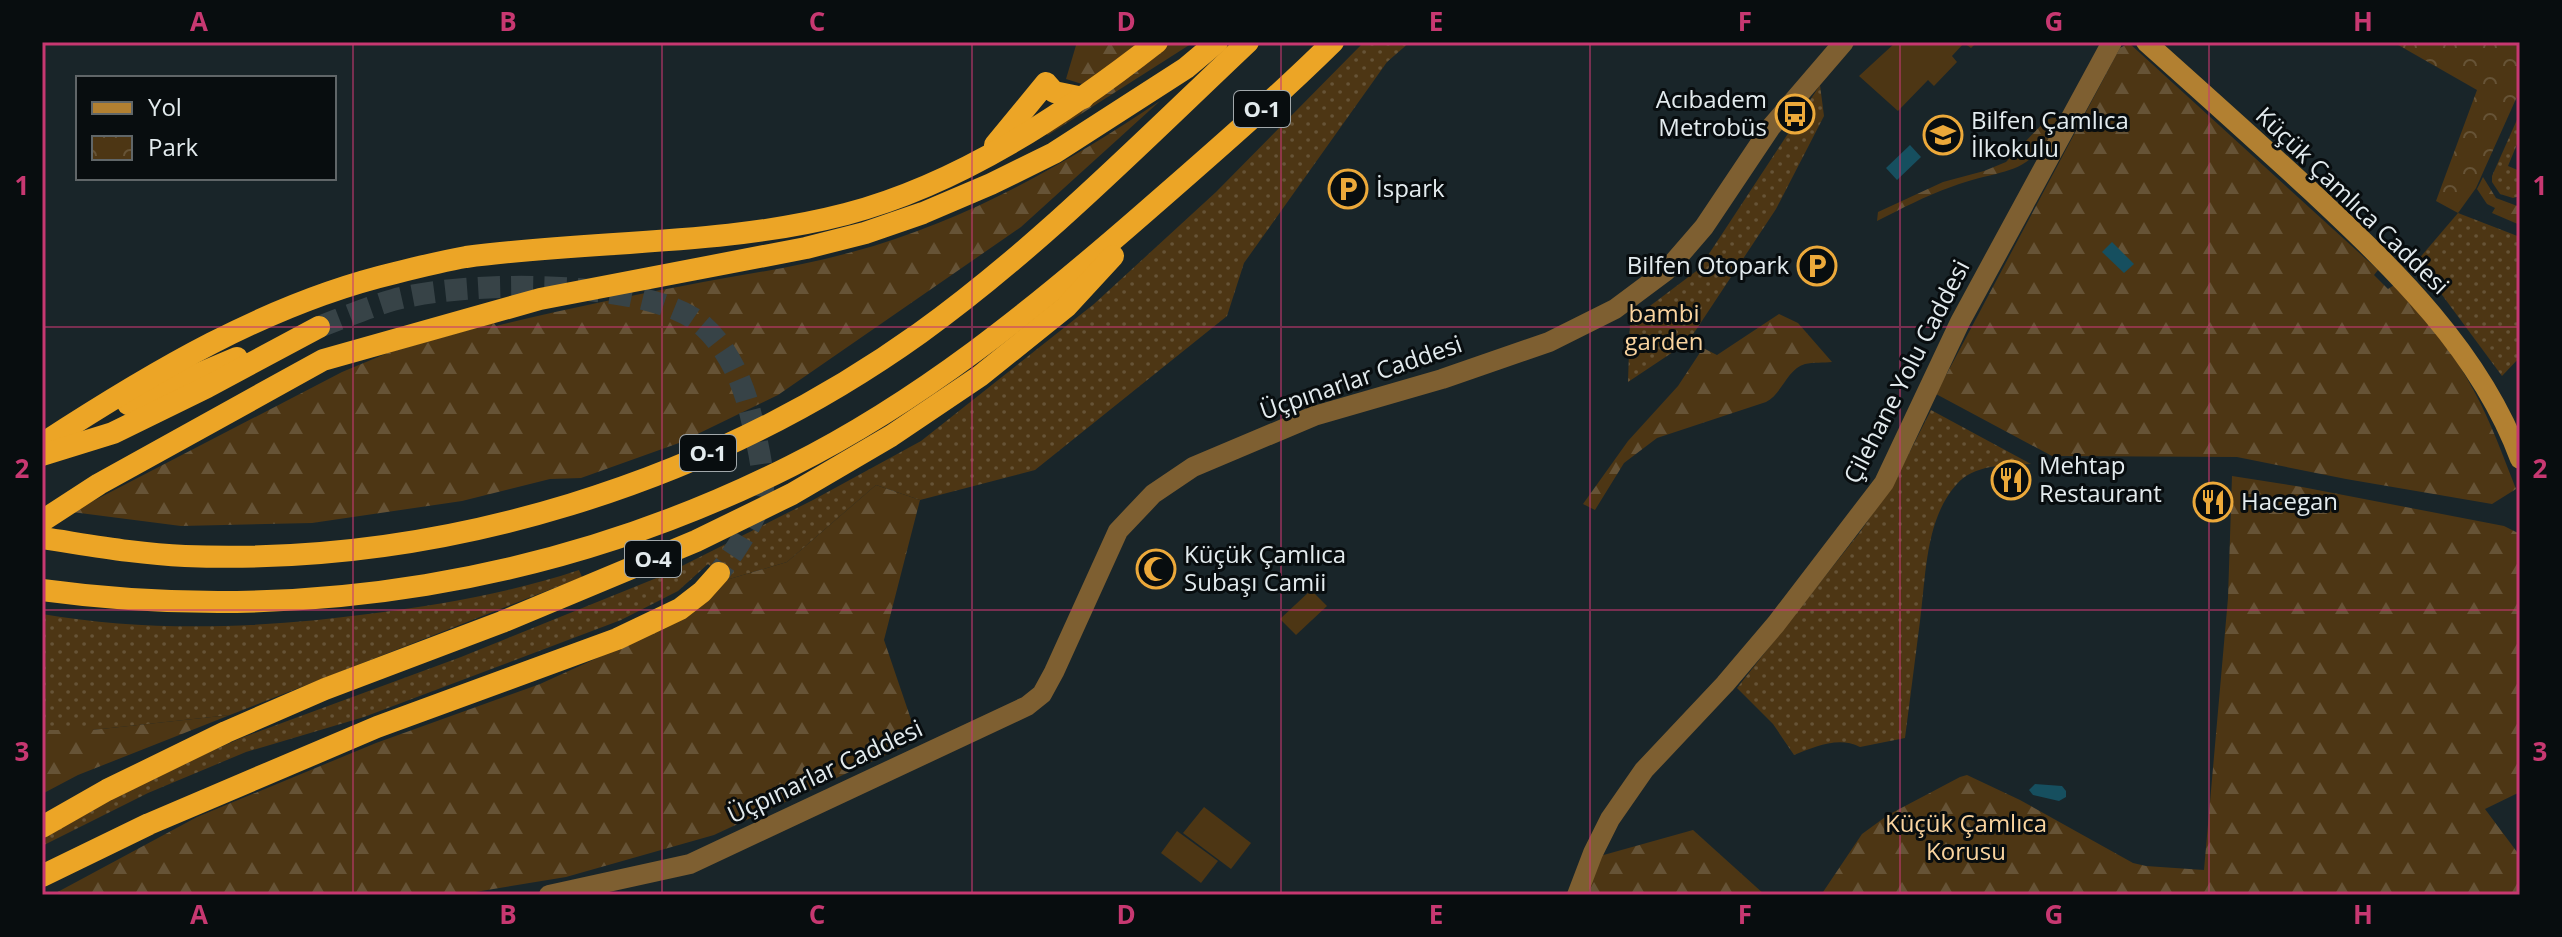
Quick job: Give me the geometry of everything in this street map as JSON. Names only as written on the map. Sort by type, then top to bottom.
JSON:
[{"type":"highway","points":[[189,367],[241,329],[325,293],[392,274],[464,257],[710,236],[795,225],[890,201],[983,159],[1083,98],[1157,42]]},
{"type":"highway","points":[[42,521],[99,484],[323,360],[540,299],[806,248],[865,233],[923,213],[1054,153],[1186,68],[1217,42]]},
{"type":"highway","name":"O-1","points":[[42,538],[183,556],[314,553],[378,546],[466,531],[541,513],[618,489],[693,460],[772,423],[860,373],[919,333],[1071,207],[1248,42]]},
{"type":"highway","name":"O-1","points":[[42,590],[181,602],[306,601],[391,591],[478,576],[544,560],[624,535],[711,502],[792,466],[871,421],[962,362],[1054,291],[1190,173],[1333,42]]},
{"type":"highway","points":[[983,159],[1046,83],[1054,92],[1083,98]]},
{"type":"highway","name":"O-4","points":[[42,827],[107,790],[226,732],[325,689],[502,622],[696,541],[792,494],[891,436],[1017,347],[1066,307],[1190,173]]},
{"type":"highway","points":[[319,327],[113,433],[42,449],[109,401],[189,367],[319,327]]},
{"type":"highway","points":[[42,876],[149,824],[377,727],[617,639],[680,609],[702,592],[719,573]]},
{"type":"main road","name":"Küçük Çamlıca Caddesi","points":[[2146,42],[2360,237],[2428,310],[2478,375],[2497,406],[2520,459]]},
{"type":"street","name":"Üçpınarlar Caddesi","points":[[549,895],[690,864],[1027,706],[1042,694],[1054,672],[1118,531],[1153,494],[1193,467],[1314,416],[1442,379],[1549,342],[1615,309],[1666,271],[1704,227],[1771,127],[1844,42]]},
{"type":"street","name":"Çilehane Yolu Caddesi","points":[[1577,895],[1610,819],[1635,781],[1745,660],[1851,529],[1896,462],[1960,322],[2112,42]]},
{"type":"green space","points":[[1077,42],[1143,42],[1126,57],[1082,84],[1066,79]]},
{"type":"green space","points":[[1166,42],[1194,42],[1048,135],[1041,132]]},
{"type":"green space","points":[[1364,42],[1410,42],[1387,62],[1244,263],[1227,316],[1035,470],[920,500],[876,485],[787,562],[726,580],[708,564],[678,591],[621,620],[364,717],[246,752],[148,793],[42,846],[42,835],[141,783],[241,738],[461,657],[664,575],[921,441],[1094,304],[1216,192]]},
{"type":"green space","points":[[1896,42],[1977,42],[1971,48],[1964,43],[1952,56],[1957,62],[1934,86],[1928,80],[1898,111],[1859,76]]},
{"type":"green space","points":[[2393,42],[2520,42],[2520,90],[2476,188],[2458,213],[2436,201],[2477,90]]},
{"type":"green space","points":[[2129,43],[2378,270],[2374,275],[2388,289],[2394,285],[2417,310],[2466,376],[2516,489],[2492,504],[2237,457],[2052,456],[1936,394],[2120,48]]},
{"type":"green space","name":"bambi garden","points":[[1820,85],[1824,116],[1776,209],[1688,342],[1628,382],[1630,321],[1699,269]]},
{"type":"green space","points":[[1160,101],[1021,227],[778,395],[679,443],[581,478],[550,479],[462,501],[312,523],[181,526],[72,512],[342,372],[390,352],[494,323],[496,326],[625,297],[796,265],[893,240],[1012,189]]},
{"type":"green space","points":[[2520,113],[2520,137],[2508,166],[2520,171],[2520,196],[2513,198],[2500,194],[2492,182],[2492,176]]},
{"type":"green space","points":[[2061,117],[2049,138],[2026,162],[1941,191],[1877,221],[1878,212],[1943,182],[2006,162],[2046,120]]},
{"type":"green space","points":[[2483,177],[2496,198],[2520,207],[2520,225],[2492,213],[2495,208],[2487,204],[2477,189]]},
{"type":"green space","points":[[2458,213],[2520,237],[2520,357],[2502,376],[2417,261]]},
{"type":"green space","points":[[1779,314],[1798,323],[1832,362],[1808,363],[1799,367],[1766,402],[1657,438],[1624,463],[1595,510],[1583,504],[1628,441],[1678,386],[1703,348],[1717,355]]},
{"type":"green space","points":[[1931,410],[2031,464],[1990,467],[1972,473],[1956,485],[1938,515],[1926,568],[1905,738],[1860,747],[1835,743],[1794,755],[1773,724],[1737,688],[1860,532],[1894,483]]},
{"type":"green space","name":"Küçük Çamlıca Korusu","points":[[2232,476],[2504,526],[2520,534],[2520,792],[2485,809],[2520,856],[2520,895],[1821,895],[1862,834],[1888,815],[1967,775],[2020,800],[2133,863],[2204,870],[2228,598]]},
{"type":"green space","points":[[876,485],[920,500],[884,640],[918,740],[714,835],[566,877],[457,895],[52,895],[197,817],[376,743],[540,684],[661,629],[726,580],[787,562]]},
{"type":"green space","points":[[579,570],[582,577],[230,715],[92,730],[42,730],[42,614],[167,626],[293,622],[453,601],[529,585]]},
{"type":"green space","points":[[1311,590],[1327,606],[1296,635],[1280,619]]},
{"type":"green space","points":[[230,715],[78,775],[42,794],[42,730],[92,730]]},
{"type":"green space","points":[[1204,807],[1251,843],[1231,869],[1183,833]]},
{"type":"green space","points":[[1693,830],[1765,895],[1587,895],[1600,856]]},
{"type":"green space","points":[[1177,831],[1218,861],[1201,883],[1161,853]]},
{"type":"water","points":[[1910,145],[1921,157],[1897,180],[1886,168]]},
{"type":"water","points":[[2112,242],[2134,264],[2124,273],[2102,252]]},
{"type":"water","points":[[2035,784],[2062,786],[2066,797],[2059,801],[2033,795],[2029,790]]},
{"type":"tunnel","points":[[319,327],[393,300],[461,289],[502,287],[589,290],[629,296],[665,305],[693,318],[714,337],[731,361],[747,402],[762,470],[763,488],[758,508],[719,573]]},
{"type":"place","name":"Acıbadem Metrobüs","points":[[1795,114]]},
{"type":"place","name":"Bilfen Çamlıca İlkokulu","points":[[1943,135]]},
{"type":"place","name":"İspark","points":[[1348,189]]},
{"type":"place","name":"Bilfen Otopark","points":[[1817,266]]},
{"type":"place","name":"Mehtap Restaurant","points":[[2011,480]]},
{"type":"place","name":"Hacegan","points":[[2213,502]]},
{"type":"place","name":"Küçük Çamlıca Subaşı Camii","points":[[1156,569]]}]
